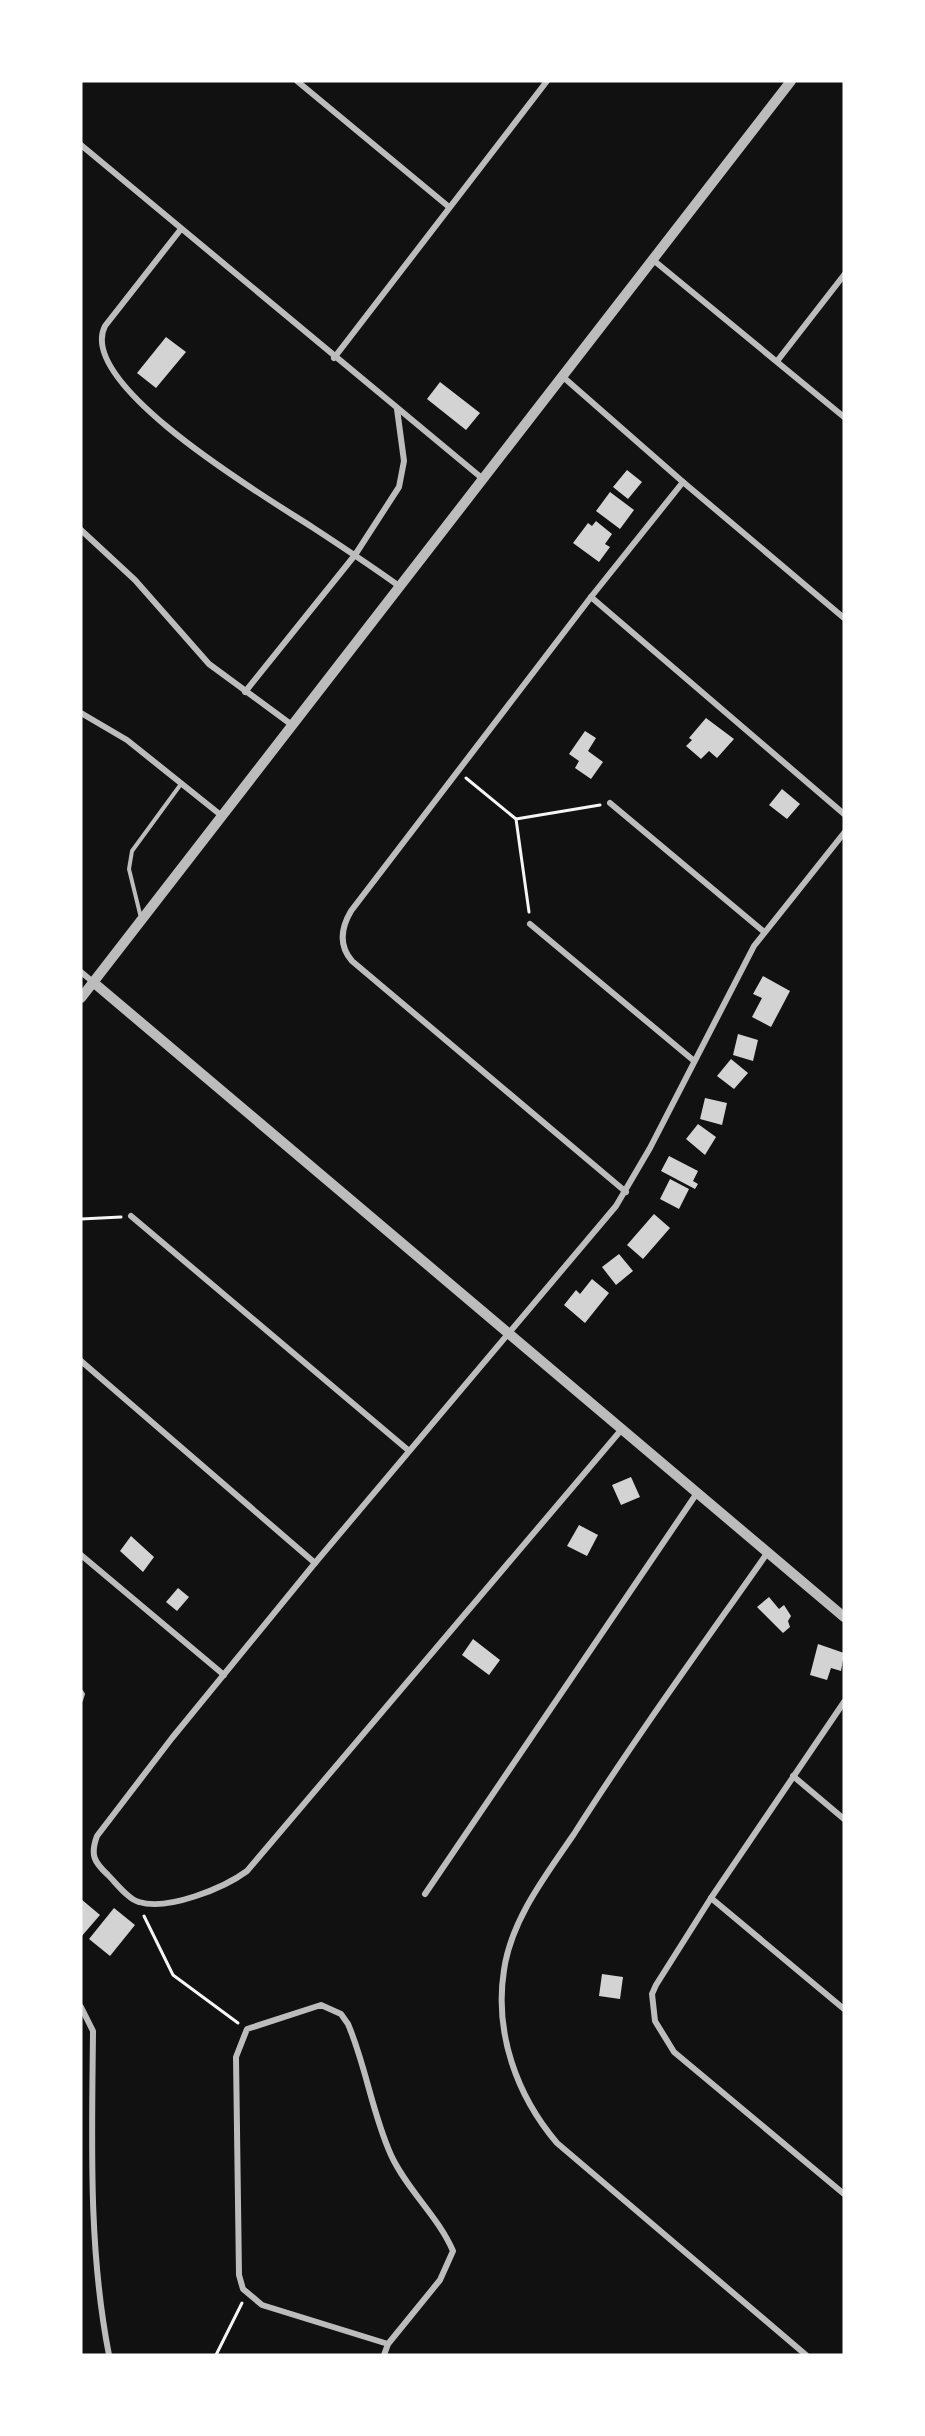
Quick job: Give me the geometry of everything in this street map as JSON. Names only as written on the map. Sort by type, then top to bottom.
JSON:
[{"type":"street","points":[[297,81],[449,207]]},
{"type":"street","points":[[334,358],[547,81]]},
{"type":"street","points":[[81,998],[792,81]]},
{"type":"street","points":[[81,145],[334,358],[483,479]]},
{"type":"street","points":[[181,229],[105,326],[101,345],[104,356],[129,390],[161,423],[204,457],[399,586]]},
{"type":"street","points":[[652,259],[778,360],[844,417]]},
{"type":"street","points":[[778,360],[844,275]]},
{"type":"street","points":[[562,376],[844,618]]},
{"type":"street","points":[[245,692],[355,555],[399,487],[404,461],[397,408]]},
{"type":"street","points":[[626,1192],[352,961],[344,950],[344,927],[351,911],[591,597],[683,482]]},
{"type":"street","points":[[81,530],[135,580],[195,650],[245,692],[292,725]]},
{"type":"street","points":[[591,597],[844,814]]},
{"type":"street","points":[[81,713],[127,740],[222,816]]},
{"type":"street","points":[[610,803],[763,931]]},
{"type":"street","points":[[622,1429],[255,1863],[237,1878],[212,1890],[158,1904],[137,1902],[93,1858],[97,1836],[224,1675],[408,1450],[512,1333],[626,1192],[693,1060],[763,931],[844,833]]},
{"type":"street","points":[[530,924],[693,1060]]},
{"type":"street","points":[[81,972],[512,1333],[844,1617]]},
{"type":"street","points":[[132,1216],[408,1450]]},
{"type":"street","points":[[81,1361],[315,1563]]},
{"type":"street","points":[[425,1894],[697,1493]]},
{"type":"street","points":[[768,1552],[604,1785],[528,1904],[506,1959],[502,1994],[514,2071],[527,2102],[550,2136],[806,2355]]},
{"type":"street","points":[[81,1555],[224,1675]]},
{"type":"street","points":[[844,1702],[711,1898],[652,1994],[655,2021],[674,2052],[844,2194]]},
{"type":"street","points":[[793,1776],[844,1819]]},
{"type":"street","points":[[711,1898],[844,2009]]},
{"type":"street","points":[[384,2355],[388,2344],[440,2280],[453,2251],[447,2237],[409,2187],[390,2153],[356,2042],[341,2014],[321,2005],[247,2029],[236,2057],[239,2275],[247,2293],[262,2305],[388,2344]]},
{"type":"street","points":[[81,2007],[93,2031],[91,2210],[96,2268],[109,2355]]},
{"type":"lane","points":[[142,919],[129,869],[132,850],[182,783]]},
{"type":"lane","points":[[81,1691],[83,1694],[81,1700]]},
{"type":"path","points":[[458,772],[516,819],[530,924]]},
{"type":"path","points":[[516,819],[610,803]]},
{"type":"path","points":[[81,1219],[132,1216]]},
{"type":"path","points":[[137,1902],[173,1975],[247,2029]]},
{"type":"path","points":[[216,2355],[247,2293]]},
{"type":"building","points":[[166,337],[186,352],[156,388],[137,373]]},
{"type":"building","points":[[440,382],[480,413],[466,430],[427,399]]},
{"type":"building","points":[[627,470],[642,482],[628,499],[613,487]]},
{"type":"building","points":[[610,492],[634,510],[620,529],[596,511]]},
{"type":"building","points":[[596,521],[612,534],[605,544],[610,547],[599,562],[573,543],[588,523],[592,526]]},
{"type":"building","points":[[706,718],[734,739],[717,758],[709,751],[701,759],[686,746],[692,740],[689,738]]},
{"type":"building","points":[[585,731],[596,738],[588,751],[603,762],[591,779],[575,768],[579,761],[569,754]]},
{"type":"building","points":[[782,789],[800,804],[787,819],[769,805]]},
{"type":"building","points":[[763,976],[790,991],[771,1027],[752,1017],[762,998],[753,994]]},
{"type":"building","points":[[738,1034],[758,1040],[753,1061],[733,1055]]},
{"type":"building","points":[[731,1059],[748,1073],[734,1089],[717,1076]]},
{"type":"building","points":[[705,1098],[727,1103],[722,1125],[700,1119]]},
{"type":"building","points":[[698,1124],[716,1137],[705,1155],[686,1139]]},
{"type":"building","points":[[669,1156],[698,1171],[693,1181],[698,1184],[695,1189],[661,1171]]},
{"type":"building","points":[[670,1179],[689,1189],[679,1209],[660,1199]]},
{"type":"building","points":[[654,1214],[670,1228],[643,1259],[627,1245]]},
{"type":"building","points":[[619,1254],[633,1271],[616,1285],[602,1267]]},
{"type":"building","points":[[592,1279],[609,1293],[585,1323],[564,1305],[576,1290],[580,1294]]},
{"type":"building","points":[[631,1477],[640,1497],[621,1505],[612,1485]]},
{"type":"building","points":[[579,1525],[598,1535],[587,1556],[567,1546]]},
{"type":"building","points":[[131,1536],[154,1557],[143,1572],[120,1551]]},
{"type":"building","points":[[178,1588],[189,1597],[177,1611],[166,1602]]},
{"type":"building","points":[[769,1597],[779,1609],[784,1605],[791,1616],[788,1621],[790,1627],[783,1633],[757,1607]]},
{"type":"building","points":[[473,1639],[500,1660],[489,1675],[462,1655]]},
{"type":"building","points":[[818,1644],[844,1653],[841,1671],[831,1668],[827,1680],[810,1675]]},
{"type":"building","points":[[81,1899],[100,1915],[81,1937]]},
{"type":"building","points":[[114,1908],[135,1925],[110,1956],[89,1939]]},
{"type":"building","points":[[602,1974],[623,1977],[620,1999],[599,1996]]}]
